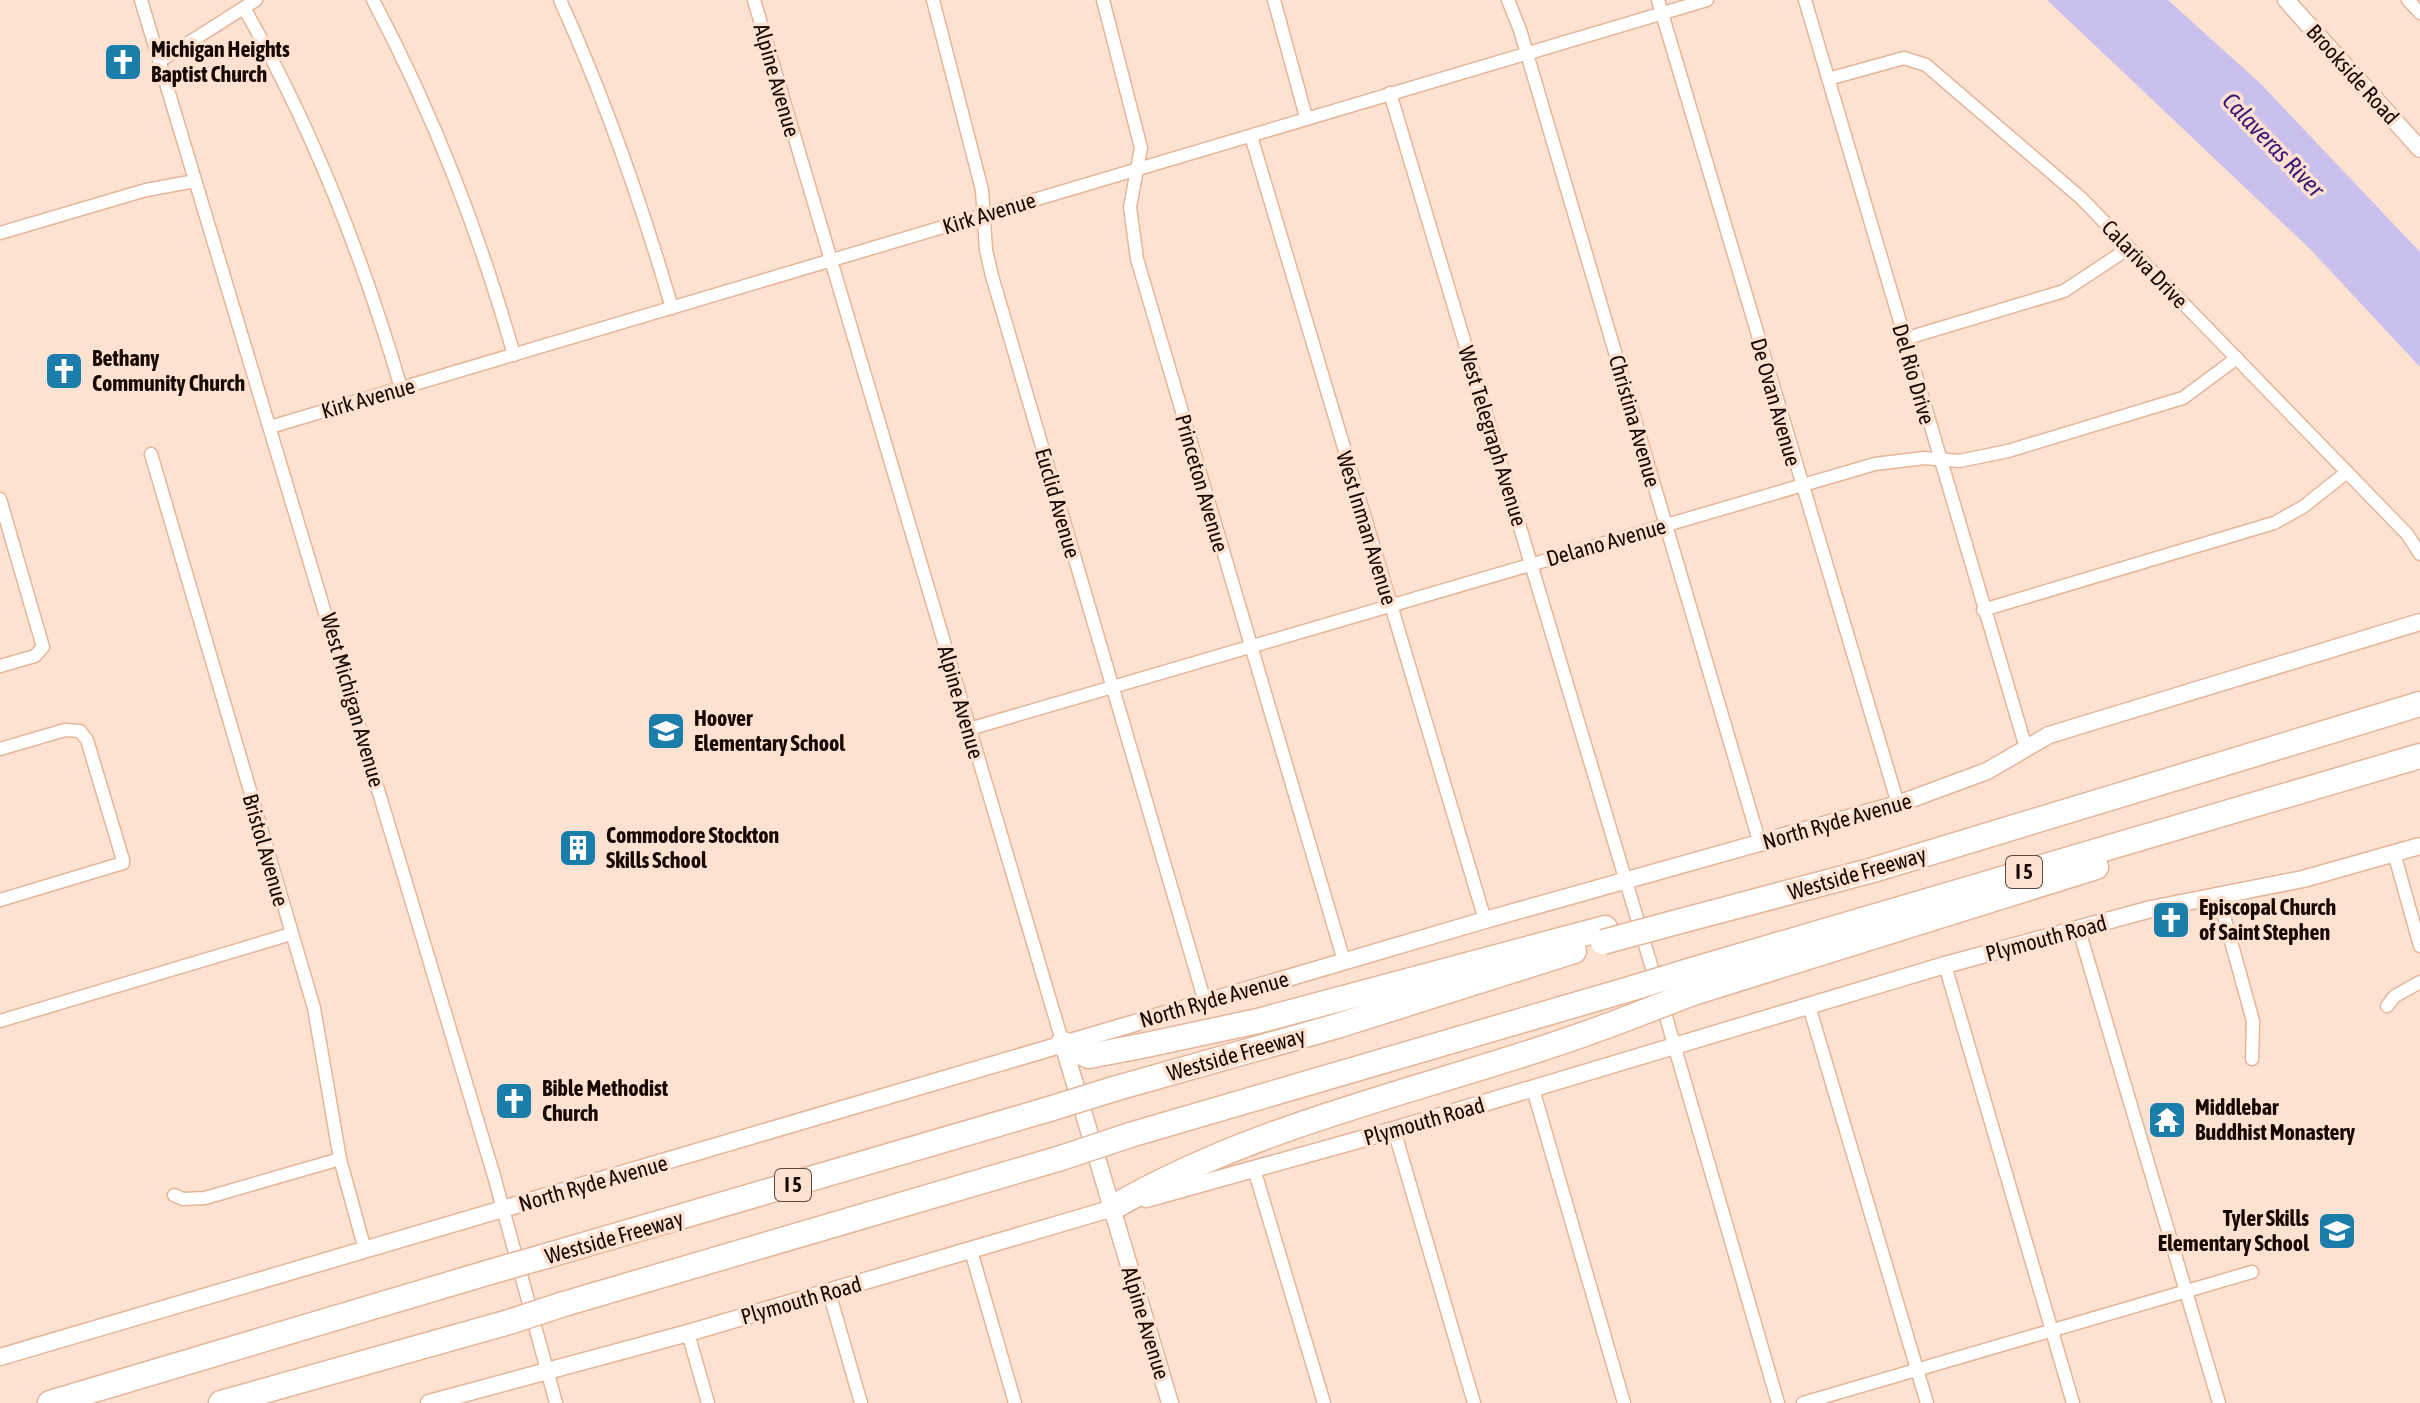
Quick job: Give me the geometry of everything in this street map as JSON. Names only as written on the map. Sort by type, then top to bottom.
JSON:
[{"type":"highway","name":"Westside Freeway","points":[[50,1403],[1337,1026],[1604,935],[1792,880],[1873,870],[2420,704]]},
{"type":"highway","points":[[1112,1208],[1190,1169],[1314,1121],[1572,1040],[1628,1018],[1692,981],[2030,890],[2356,775],[2420,756]]},
{"type":"highway","points":[[1063,1044],[1089,1056],[1146,1045],[1258,1021],[1604,935]]},
{"type":"highway","name":"I 5","points":[[221,1403],[509,1322],[1633,988],[1692,981]]},
{"type":"street","name":"West Michigan Avenue","points":[[141,0],[270,427],[556,1403]]},
{"type":"street","points":[[160,61],[256,0]]},
{"type":"street","points":[[373,0],[444,143],[481,247],[514,355]]},
{"type":"street","points":[[560,0],[598,84],[629,166],[672,308]]},
{"type":"street","name":"Alpine Avenue","points":[[754,0],[1170,1403]]},
{"type":"street","name":"Euclid Avenue","points":[[933,0],[982,190],[992,276],[1205,1002]]},
{"type":"street","name":"Princeton Avenue","points":[[1103,0],[1141,148],[1130,207],[1137,259],[1344,961]]},
{"type":"street","points":[[1274,0],[1306,117]]},
{"type":"street","name":"Christina Avenue","points":[[1508,0],[1527,53],[1760,844]]},
{"type":"street","name":"De Ovan Avenue","points":[[1658,0],[1898,804]]},
{"type":"street","name":"Kirk Avenue","points":[[270,427],[1707,0]]},
{"type":"street","name":"Del Rio Drive","points":[[1805,0],[2026,748]]},
{"type":"street","name":"Brookside Road","points":[[2286,0],[2420,149]]},
{"type":"street","points":[[2408,0],[2420,13]]},
{"type":"street","points":[[244,8],[292,94],[326,167],[361,257],[401,388]]},
{"type":"street","name":"Calariva Drive","points":[[1828,79],[1904,58],[1918,60],[2037,158],[2129,248],[2407,534],[2420,554]]},
{"type":"street","name":"West Telegraph Avenue","points":[[1390,93],[1664,1008],[1778,1403]]},
{"type":"street","name":"West Inman Avenue","points":[[1251,136],[1485,920]]},
{"type":"street","points":[[0,232],[146,190],[195,181]]},
{"type":"street","points":[[1904,339],[2064,291],[2129,248]]},
{"type":"street","name":"Delano Avenue","points":[[969,729],[1875,464],[1939,459],[1959,461],[2008,451],[2171,403],[2196,391],[2237,358]]},
{"type":"street","name":"Bristol Avenue","points":[[151,454],[314,1008],[340,1159],[365,1250]]},
{"type":"street","points":[[1983,610],[2274,523],[2303,507],[2347,472]]},
{"type":"street","points":[[0,499],[42,640],[41,651],[0,666]]},
{"type":"street","name":"North Ryde Avenue","points":[[0,1357],[1344,961],[1898,804],[1987,771],[2049,735],[2420,622]]},
{"type":"street","points":[[0,749],[65,730],[80,731],[87,740],[123,860],[123,863],[0,900]]},
{"type":"street","name":"Plymouth Road","points":[[429,1403],[688,1333],[1112,1208],[1394,1130],[1945,965],[2218,894],[2303,879],[2420,846]]},
{"type":"street","points":[[2394,853],[2420,946]]},
{"type":"street","points":[[2218,894],[2253,1021],[2252,1059]]},
{"type":"street","points":[[2079,930],[2219,1403]]},
{"type":"street","points":[[0,1021],[291,934]]},
{"type":"street","points":[[1945,965],[2073,1403]]},
{"type":"street","points":[[2387,1006],[2395,996],[2420,982]]},
{"type":"street","points":[[1809,1006],[1927,1403]]},
{"type":"street","points":[[1533,1089],[1624,1403]]},
{"type":"street","points":[[1394,1130],[1474,1403]]},
{"type":"street","points":[[174,1195],[183,1199],[205,1198],[340,1159]]},
{"type":"street","points":[[1254,1169],[1324,1403]]},
{"type":"street","points":[[971,1251],[1015,1403]]},
{"type":"street","points":[[1803,1403],[2252,1272]]},
{"type":"street","points":[[829,1292],[861,1403]]},
{"type":"street","points":[[688,1333],[708,1403]]},
{"type":"water","name":"Calaveras River","points":[[2047,0],[2168,0],[2260,83],[2420,252],[2420,367],[2310,249]]},
{"type":"place","name":"Michigan Heights Baptist Church","points":[[123,62]]},
{"type":"place","name":"Bethany Community Church","points":[[64,371]]},
{"type":"place","name":"Hoover Elementary School","points":[[666,731]]},
{"type":"place","name":"Commodore Stockton Skills School","points":[[578,848]]},
{"type":"place","name":"Episcopal Church of Saint Stephen","points":[[2171,920]]},
{"type":"place","name":"Bible Methodist Church","points":[[514,1101]]},
{"type":"place","name":"Middlebar Buddhist Monastery","points":[[2167,1120]]},
{"type":"place","name":"Tyler Skills Elementary School","points":[[2337,1231]]}]
